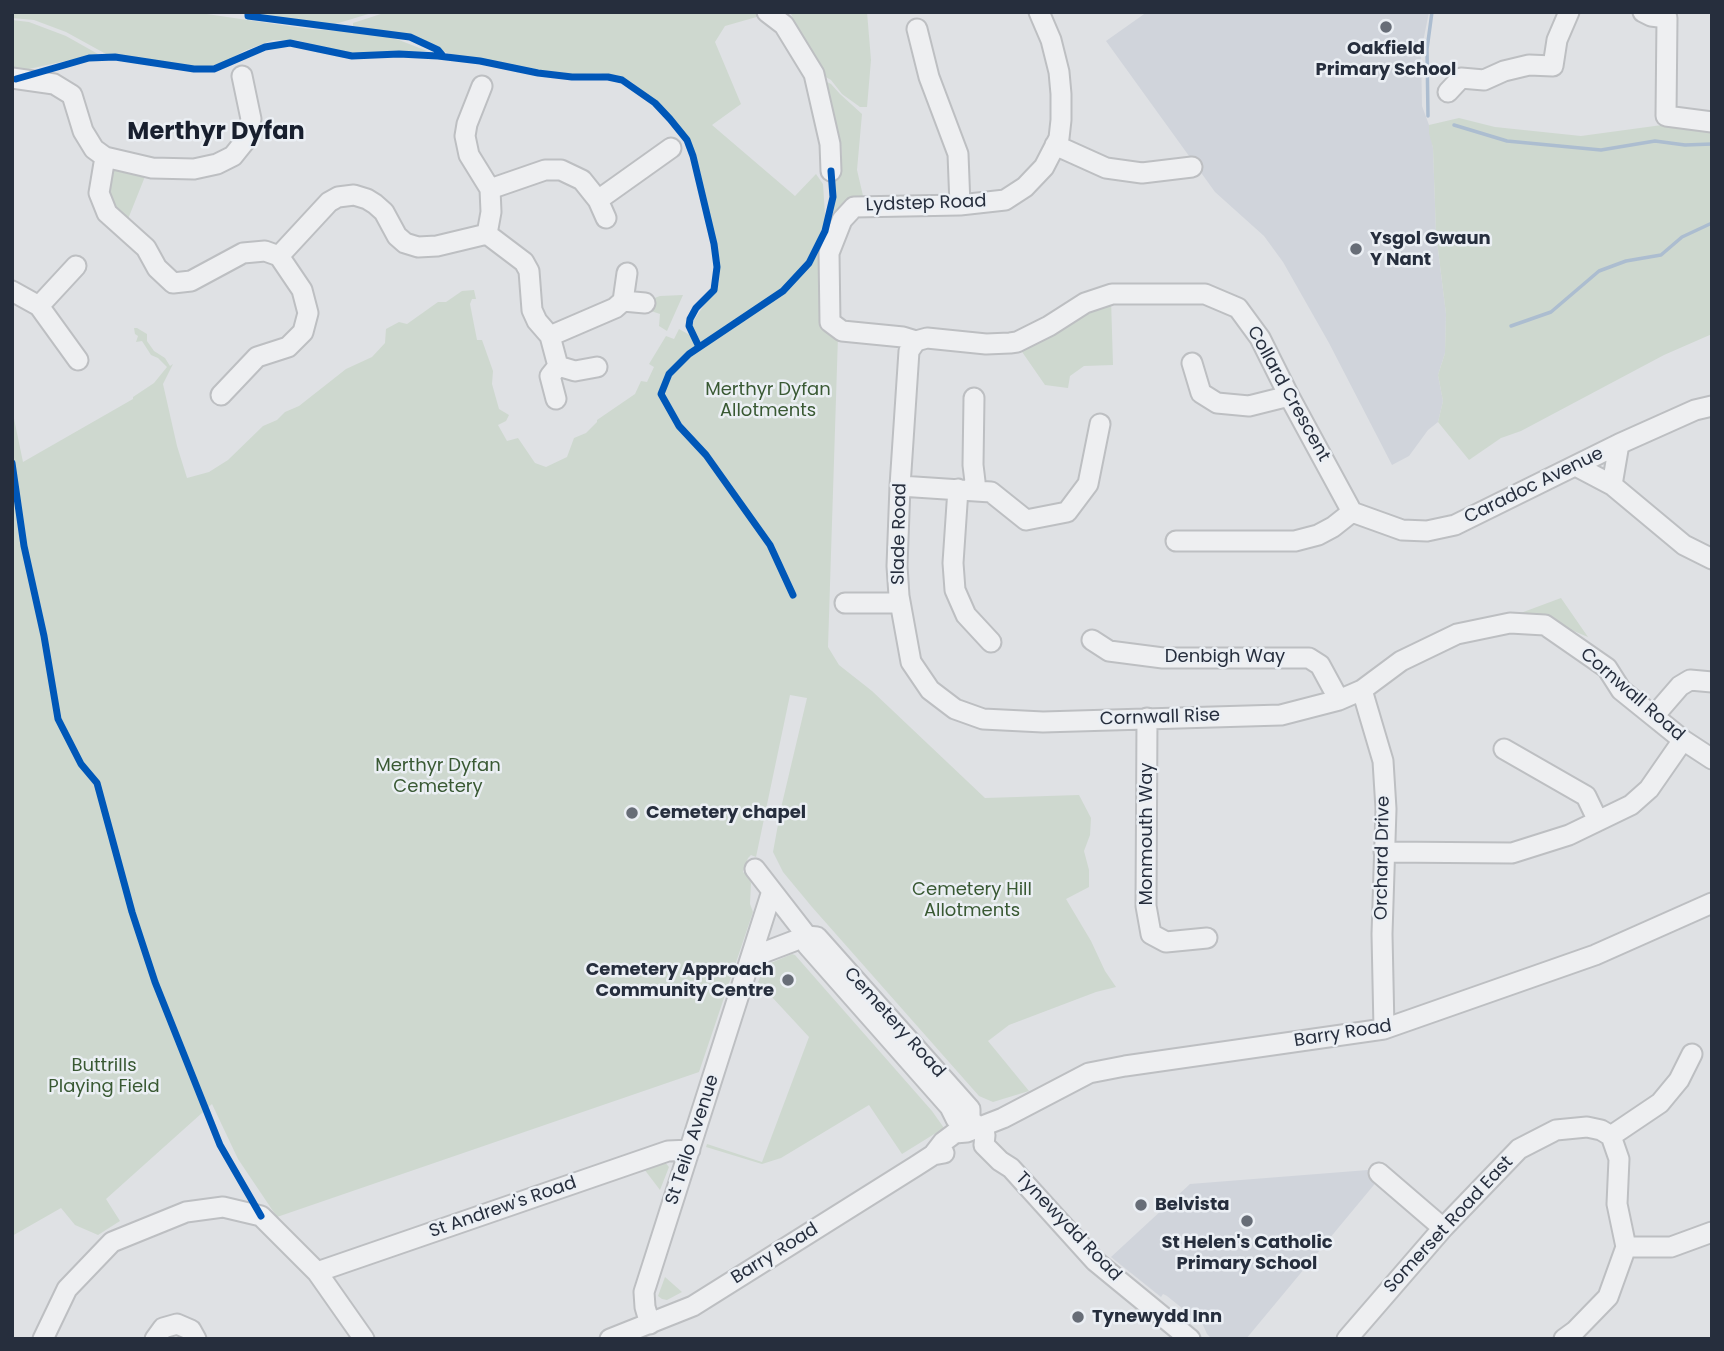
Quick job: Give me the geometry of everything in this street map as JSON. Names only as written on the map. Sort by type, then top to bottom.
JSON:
[{"type":"street","points":[[767,12],[784,25],[814,74],[830,144],[831,171]]},
{"type":"street","name":"Lydstep Road","points":[[842,331],[830,323],[829,253],[842,220],[854,207],[960,205],[1005,200],[1025,187],[1044,167],[1055,145],[1061,120],[1059,72],[1051,40],[1039,12]]},
{"type":"street","points":[[1448,92],[1461,78],[1484,80],[1504,71],[1529,65],[1553,65],[1557,40],[1569,12]]},
{"type":"street","points":[[1643,12],[1651,16],[1668,15],[1666,116],[1712,122]]},
{"type":"street","points":[[917,29],[929,77],[958,154],[960,205]]},
{"type":"street","points":[[12,78],[54,84],[72,95],[83,131],[94,149],[105,157],[152,168],[194,169],[217,164],[233,156],[245,141],[251,119],[242,76]]},
{"type":"street","points":[[482,86],[465,136],[469,155],[490,189],[491,212],[487,234]]},
{"type":"street","points":[[1055,145],[1106,167],[1142,173],[1192,167]]},
{"type":"street","points":[[490,189],[528,174],[561,170],[582,180],[602,209],[671,148]]},
{"type":"street","points":[[105,157],[99,192],[107,213],[146,248],[157,268],[173,283],[191,281],[243,253],[265,251],[279,256],[302,290],[308,313],[303,332],[288,348],[257,357],[221,395]]},
{"type":"street","points":[[279,256],[329,202],[338,197],[354,195],[375,204],[384,212],[397,236],[405,243],[418,247],[437,246],[487,234]]},
{"type":"street","points":[[487,234],[524,262],[529,271],[531,310],[550,336],[558,366]]},
{"type":"street","points":[[39,306],[76,266]]},
{"type":"street","points":[[550,336],[615,308],[623,300],[626,273]]},
{"type":"street","points":[[12,291],[39,306],[78,360]]},
{"type":"street","name":"Collard Crescent","points":[[842,331],[903,337],[916,341],[927,338],[986,344],[1010,343],[1049,326],[1085,303],[1112,294],[1205,294],[1238,307],[1260,338],[1352,512]]},
{"type":"street","points":[[623,300],[645,303]]},
{"type":"street","name":"Slade Road","points":[[916,341],[909,351],[900,485],[897,566],[900,604],[911,662],[930,690],[956,709]]},
{"type":"street","points":[[1192,363],[1201,393],[1217,403],[1250,406],[1289,396]]},
{"type":"street","points":[[558,366],[575,371],[597,366]]},
{"type":"street","points":[[556,399],[550,376],[558,366]]},
{"type":"street","points":[[974,398],[973,464],[953,563],[955,590],[966,615],[991,642]]},
{"type":"street","name":"Caradoc Avenue","points":[[1352,512],[1402,530],[1427,531],[1455,525],[1619,444],[1695,410],[1712,406]]},
{"type":"street","points":[[900,485],[991,492],[1026,520],[1067,512],[1088,484],[1100,425]]},
{"type":"street","points":[[1612,485],[1619,444]]},
{"type":"street","points":[[1576,466],[1612,485],[1684,545],[1712,559]]},
{"type":"street","points":[[1176,541],[1295,541],[1318,535],[1352,512]]},
{"type":"street","points":[[845,603],[900,604]]},
{"type":"street","name":"Cornwall Road","points":[[1362,690],[1401,661],[1457,634],[1510,623],[1545,625],[1607,668],[1621,690],[1683,740],[1712,759]]},
{"type":"street","name":"Denbigh Way","points":[[1092,640],[1109,651],[1163,658],[1309,658],[1320,665],[1339,701]]},
{"type":"street","points":[[1654,716],[1681,686],[1690,680],[1712,682]]},
{"type":"street","name":"Cornwall Rise","points":[[956,709],[983,719],[1043,722],[1281,715],[1339,701],[1362,690]]},
{"type":"street","name":"Orchard Drive","points":[[1362,690],[1383,761],[1386,809],[1382,959],[1384,1029]]},
{"type":"street","name":"Monmouth Way","points":[[1147,718],[1146,906],[1151,934],[1166,942],[1207,938]]},
{"type":"street","points":[[1384,852],[1512,853],[1569,835],[1631,805],[1649,789],[1683,740]]},
{"type":"street","points":[[1504,749],[1586,796],[1598,821]]},
{"type":"street","name":"Cemetery Road","points":[[755,869],[807,936],[807,945],[950,1107],[956,1119],[975,1129]]},
{"type":"street","name":"St Teilo Avenue","points":[[650,1324],[644,1292],[772,891]]},
{"type":"street","name":"Barry Road","points":[[610,1339],[693,1306],[933,1155],[948,1137],[955,1133],[975,1129],[1003,1118],[1081,1076],[1384,1029],[1595,955],[1712,903]]},
{"type":"street","points":[[752,957],[807,936]]},
{"type":"street","points":[[1564,1339],[1608,1297],[1626,1247],[1617,1204],[1619,1159],[1611,1136],[1660,1103],[1679,1080],[1692,1054]]},
{"type":"street","name":"Somerset Road East","points":[[1347,1339],[1443,1228],[1519,1149],[1556,1130],[1587,1127],[1601,1130],[1611,1136]]},
{"type":"street","name":"Tynewydd Road","points":[[975,1129],[984,1145],[1011,1168],[1095,1261],[1190,1339]]},
{"type":"street","name":"St Andrew's Road","points":[[317,1272],[668,1151],[690,1150]]},
{"type":"street","points":[[1379,1173],[1443,1228]]},
{"type":"street","points":[[43,1339],[66,1289],[113,1242],[186,1212],[223,1206],[261,1216],[317,1272],[355,1335]]},
{"type":"street","points":[[1626,1247],[1671,1247],[1712,1232]]},
{"type":"street","points":[[155,1339],[163,1328],[177,1324],[191,1330],[195,1339]]},
{"type":"shaded area","name":"Ysgol Gwaun Y Nant","points":[[1147,12],[1429,12],[1421,52],[1422,106],[1433,148],[1436,233],[1446,314],[1445,353],[1438,375],[1443,401],[1438,422],[1428,430],[1409,456],[1392,465],[1329,343],[1283,262],[1264,236],[1215,192],[1106,41]]},
{"type":"shaded area","name":"St Helen's Catholic Primary School","points":[[1368,1170],[1378,1180],[1246,1339],[1212,1339],[1203,1325],[1167,1296],[1163,1294],[1161,1297],[1111,1257],[1190,1184]]},
{"type":"green space","points":[[12,12],[193,12],[309,29],[370,33],[427,51],[357,55],[297,40],[273,40],[244,51],[224,63],[205,68],[176,67],[106,54],[66,32],[34,20],[12,18]]},
{"type":"green space","points":[[256,12],[375,12],[332,25],[283,22],[258,16]]},
{"type":"green space","name":"Merthyr Dyfan Cemetery","points":[[387,12],[753,12],[760,16],[725,26],[715,42],[741,104],[712,125],[795,196],[816,174],[823,184],[825,215],[822,269],[838,336],[828,647],[839,665],[872,691],[985,798],[1079,795],[1091,818],[1090,835],[1084,851],[1089,870],[1089,887],[1066,899],[1116,987],[1009,1025],[988,1041],[1029,1091],[993,1102],[979,1096],[812,907],[783,872],[773,852],[807,698],[790,695],[756,857],[751,855],[748,858],[743,872],[751,883],[750,904],[753,912],[699,1072],[277,1217],[238,1159],[212,1104],[106,1199],[120,1221],[98,1235],[75,1225],[61,1208],[12,1236],[12,409],[23,462],[133,399],[154,383],[167,367],[151,355],[142,341],[136,342],[138,336],[134,328],[137,328],[147,334],[147,341],[154,351],[165,358],[170,366],[173,364],[163,384],[187,478],[209,472],[228,460],[263,426],[299,406],[346,369],[372,357],[385,343],[386,329],[399,322],[407,324],[438,302],[446,302],[462,291],[474,290],[476,299],[472,299],[470,304],[477,340],[482,340],[493,371],[492,384],[499,409],[509,415],[506,421],[498,425],[507,441],[518,438],[535,463],[546,467],[567,457],[574,438],[586,433],[597,420],[635,394],[641,381],[647,382],[654,367],[649,364],[666,336],[674,339],[679,329],[697,339],[692,328],[694,320],[719,283],[717,246],[696,154],[688,139],[654,100],[630,81],[599,73],[569,75],[453,55],[409,38],[353,26],[353,23]]},
{"type":"green space","points":[[867,12],[871,60],[867,107],[860,107],[842,94],[831,80],[824,76],[824,72],[810,55],[791,14]]},
{"type":"green space","points":[[12,20],[29,22],[66,36],[98,54],[24,70],[12,68]]},
{"type":"green space","points":[[823,80],[831,84],[862,114],[857,170],[864,200],[833,223],[834,168],[836,160],[842,158],[841,142],[833,139]]},
{"type":"green space","points":[[1459,118],[1495,127],[1581,136],[1662,125],[1712,128],[1712,334],[1664,355],[1521,431],[1501,438],[1469,460],[1438,422],[1443,401],[1438,375],[1445,353],[1446,314],[1436,233],[1433,148],[1429,133],[1429,125]]},
{"type":"green space","points":[[120,169],[146,174],[128,219],[116,210],[109,194],[114,171]]},
{"type":"green space","points":[[683,295],[667,331],[659,326],[660,314],[645,309],[649,300],[660,296]]},
{"type":"green space","points":[[1111,299],[1113,365],[1084,366],[1070,376],[1068,388],[1045,385],[1018,346]]},
{"type":"green space","points":[[1561,598],[1588,637],[1538,616],[1518,614]]},
{"type":"green space","points":[[792,954],[932,1111],[944,1128],[902,1154],[869,1105],[781,1158],[762,1164],[706,1147],[707,1144],[762,1162],[809,1037],[758,982],[766,965]]},
{"type":"green space","points":[[664,1161],[669,1167],[660,1190],[644,1169]]},
{"type":"green space","points":[[665,1277],[682,1292],[667,1300],[658,1296]]},
{"type":"waterway","points":[[1428,116],[1427,49],[1432,12]]},
{"type":"waterway","points":[[1454,125],[1507,141],[1601,150],[1655,141],[1685,145],[1712,144]]},
{"type":"waterway","points":[[1511,326],[1551,312],[1599,271],[1626,261],[1661,255],[1682,237],[1712,223]]},
{"type":"cycle path","points":[[248,12],[248,16],[410,37],[438,50],[443,56]]},
{"type":"cycle path","points":[[16,79],[89,58],[115,57],[194,69],[214,69],[265,47],[290,43],[352,56],[438,56],[480,61],[538,73],[622,80],[655,103],[670,119],[687,140],[693,156],[717,267],[714,290],[696,308],[690,319],[689,326],[699,347]]},
{"type":"cycle path","points":[[793,595],[770,545],[706,455],[679,426],[661,394],[669,374],[689,354],[783,291],[809,263],[825,231],[833,197],[831,171]]},
{"type":"cycle path","points":[[12,463],[24,546],[44,636],[58,719],[81,764],[97,783],[132,912],[155,982],[220,1145],[261,1216]]},
{"type":"place","name":"Oakfield Primary School","points":[[1386,27]]},
{"type":"place","name":"Ysgol Gwaun Y Nant","points":[[1356,249]]},
{"type":"place","name":"Cemetery chapel","points":[[632,813]]},
{"type":"place","name":"Cemetery Approach Community Centre","points":[[788,980]]},
{"type":"place","name":"Belvista","points":[[1141,1205]]},
{"type":"place","name":"St Helen's Catholic Primary School","points":[[1247,1221]]},
{"type":"place","name":"Tynewydd Inn","points":[[1078,1317]]},
{"type":"district","name":"Merthyr Dyfan","points":[[216,133]]},
{"type":"park label","name":"Merthyr Dyfan Allotments","points":[[768,400]]},
{"type":"park label","name":"Cemetery Hill Allotments","points":[[972,900]]},
{"type":"park label","name":"Buttrills Playing Field","points":[[104,1076]]}]
